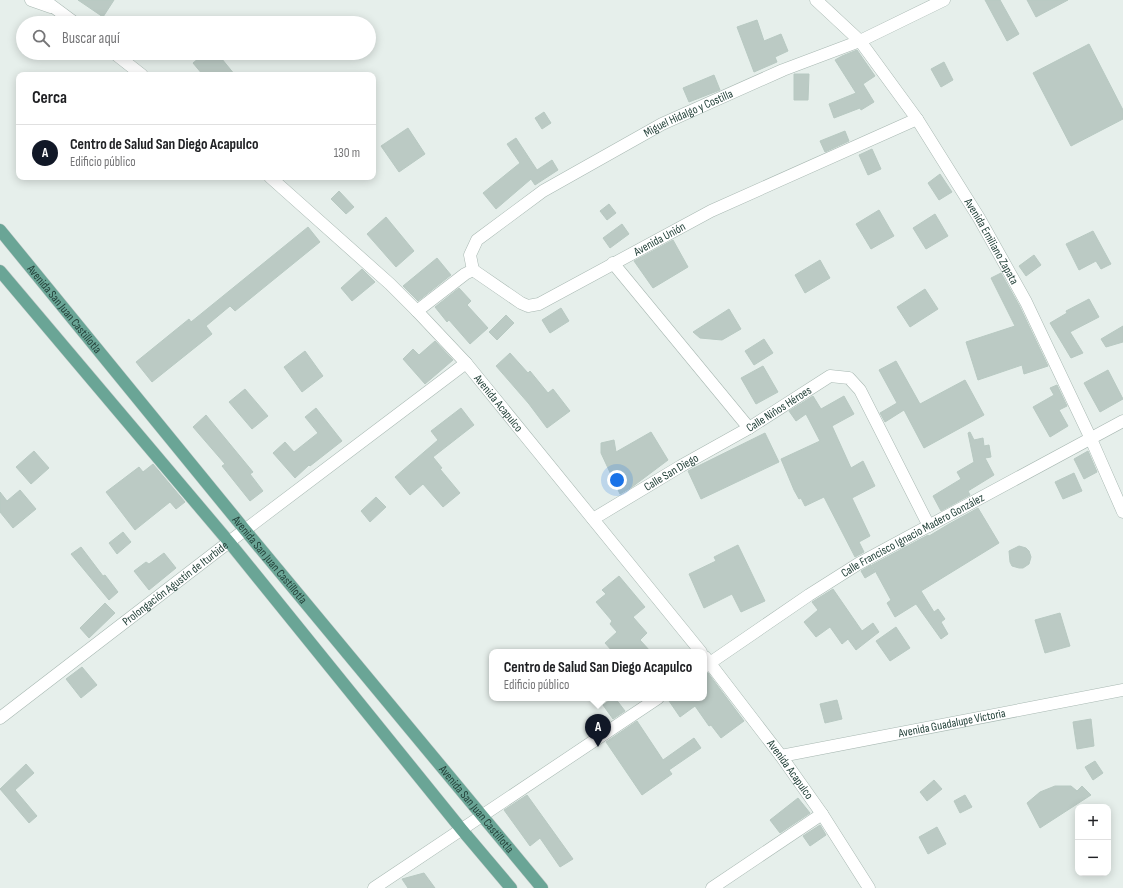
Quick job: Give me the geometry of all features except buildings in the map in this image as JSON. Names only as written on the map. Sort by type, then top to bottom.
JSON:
[{"type":"main road","name":"Avenida San Juan Castillotla","points":[[0,230],[245,530],[542,888]]},
{"type":"main road","name":"Avenida San Juan Castillotla","points":[[0,271],[228,542],[462,830],[511,888]]},
{"type":"street","points":[[31,0],[59,10]]},
{"type":"street","points":[[44,0],[66,16]]},
{"type":"street","name":"Avenida Emiliano Zapata","points":[[816,0],[860,41],[917,119],[979,218],[1026,302],[1091,439],[1123,512]]},
{"type":"street","name":"Miguel Hidalgo y Costilla","points":[[473,270],[470,255],[477,240],[543,192],[662,124],[783,70],[860,41],[944,0]]},
{"type":"street","points":[[123,60],[138,72]]},
{"type":"street","name":"Avenida Unión","points":[[473,270],[521,303],[528,306],[539,304],[712,211],[917,119]]},
{"type":"street","name":"Avenida Acapulco","points":[[273,180],[390,284],[466,363],[699,649]]},
{"type":"street","name":"Calle Niños Héroes","points":[[613,263],[749,428],[830,376],[849,378],[860,390],[929,526]]},
{"type":"street","points":[[417,311],[473,270]]},
{"type":"street","name":"Prolongación Agustín de Iturbide","points":[[0,718],[228,542],[466,363]]},
{"type":"street","name":"Calle Francisco Ignacio Madero González","points":[[707,661],[858,564],[1123,421]]},
{"type":"street","name":"Calle San Diego","points":[[593,519],[681,466],[749,428]]},
{"type":"street","name":"Avenida Acapulco","points":[[707,663],[781,756],[822,814],[869,888]]},
{"type":"street","name":"Avenida Guadalupe Victoria","points":[[781,756],[1123,690]]},
{"type":"street","points":[[374,888],[654,701]]},
{"type":"street","points":[[712,888],[822,814]]},
{"type":"place","name":"Centro de Salud San Diego Acapulco","points":[[598,747]]}]
